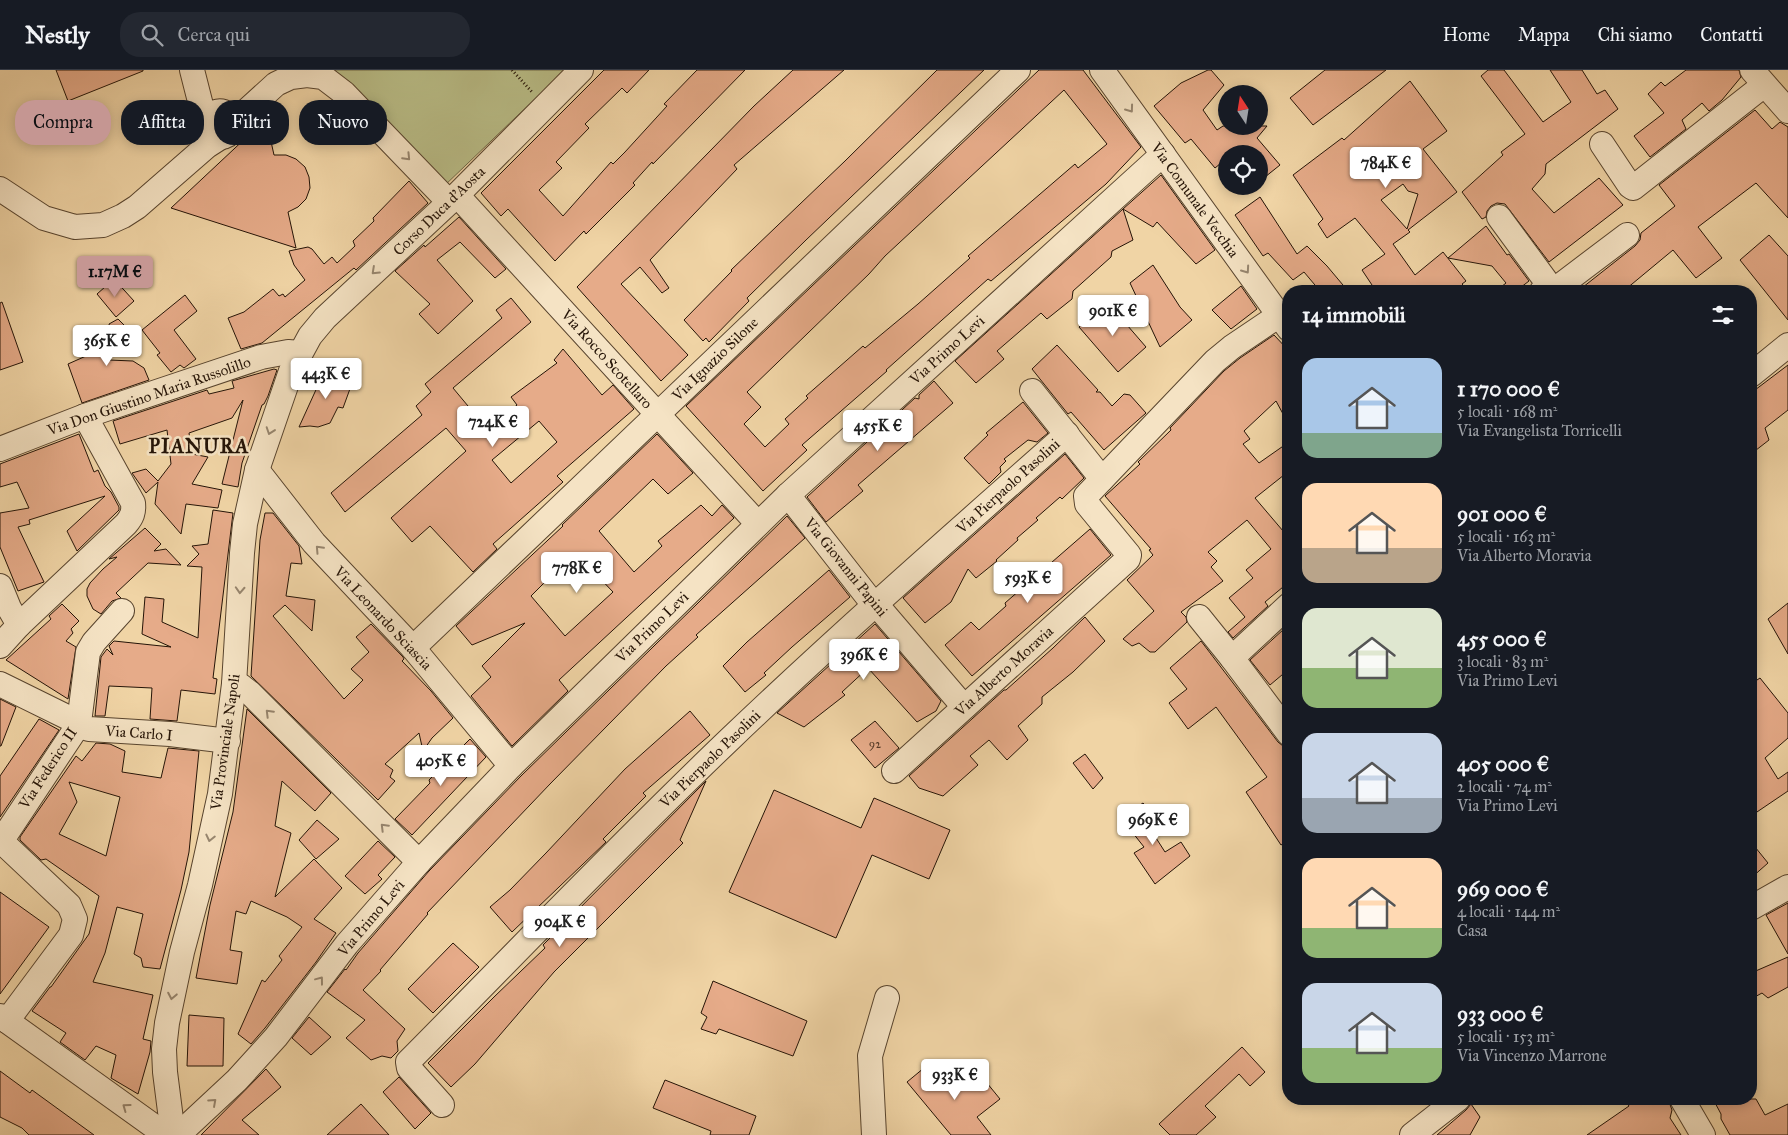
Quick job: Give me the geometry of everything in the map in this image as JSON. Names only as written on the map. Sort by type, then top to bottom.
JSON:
[{"type":"street","name":"Corso Duca d'Aosta","points":[[300,353],[310,336],[325,318],[453,198],[581,70]]},
{"type":"street","name":"Via Ignazio Silone","points":[[413,648],[1018,70]]},
{"type":"street","name":"Via Comunale Vecchia","points":[[1102,70],[1282,321]]},
{"type":"street","points":[[192,73],[214,124]]},
{"type":"street","name":"Via Rocco Scotellaro","points":[[255,100],[276,84],[291,77],[307,75],[323,78],[344,93],[453,198],[758,524]]},
{"type":"street","points":[[1602,144],[1633,188],[1758,77],[1788,110]]},
{"type":"street","name":"Via Rocco Scotellaro","points":[[0,189],[44,218],[75,228],[103,224],[123,216],[137,207],[214,131]]},
{"type":"street","name":"Via Primo Levi","points":[[178,1135],[237,1080],[276,1037],[347,944],[419,862],[511,766],[788,495],[1163,154]]},
{"type":"street","points":[[1499,218],[1546,282],[1546,285]]},
{"type":"street","points":[[1561,285],[1627,235]]},
{"type":"street","name":"Via Alberto Moravia","points":[[894,771],[1128,558],[1128,555],[1085,501],[1088,494],[1215,361],[1232,348],[1282,323]]},
{"type":"street","points":[[1757,370],[1788,345]]},
{"type":"street","name":"Via Don Giustino Maria Russolillo","points":[[0,449],[85,416],[267,356],[288,352],[300,353]]},
{"type":"street","name":"Via Provinciale Napoli","points":[[173,1135],[164,1050],[176,977],[200,884],[220,794],[234,684],[245,524],[257,470],[291,371],[300,353]]},
{"type":"street","points":[[1032,390],[1102,479]]},
{"type":"street","points":[[0,646],[132,516],[133,503],[85,416]]},
{"type":"street","name":"Via Pierpaolo Pasolini","points":[[442,1105],[409,1068],[408,1062],[670,797],[876,603],[1067,434]]},
{"type":"street","name":"Via Leonardo Sciascia","points":[[257,470],[314,543],[413,648],[511,766]]},
{"type":"street","name":"Via Giovanni Papini","points":[[788,495],[867,596],[876,603],[964,707]]},
{"type":"street","points":[[0,586],[19,626]]},
{"type":"street","name":"Via Federico II","points":[[0,841],[73,733],[78,723],[88,652],[94,642],[122,612]]},
{"type":"street","points":[[1232,658],[1282,616]]},
{"type":"street","points":[[1198,617],[1232,658],[1282,725]]},
{"type":"street","name":"Via Carlo I","points":[[0,684],[47,706],[82,727],[93,730],[170,734],[228,741]]},
{"type":"street","points":[[234,684],[241,686],[250,693],[419,862]]},
{"type":"street","points":[[0,841],[69,905],[75,919],[71,935],[3,1019],[166,1135]]},
{"type":"street","points":[[1757,905],[1788,887]]},
{"type":"street","points":[[874,1135],[870,1056],[887,998]]},
{"type":"street","points":[[1412,1135],[1450,1105]]},
{"type":"street","points":[[1686,1105],[1703,1135]]},
{"type":"path","points":[[512,70],[545,106]]},
{"type":"green space","points":[[335,70],[565,70],[442,188],[387,127],[387,100],[362,100]]},
{"type":"building","points":[[56,70],[143,70],[70,100],[68,100]]},
{"type":"building","points":[[604,70],[649,70],[627,93],[622,88],[585,124],[589,128],[556,162],[562,168],[539,190],[563,216],[611,162],[613,164],[625,152],[667,106],[664,104],[697,70],[745,70],[653,164],[652,162],[633,183],[635,185],[586,234],[584,231],[555,261],[508,209],[501,216],[481,193]]},
{"type":"building","points":[[793,70],[844,70],[734,165],[737,169],[650,260],[669,288],[662,293],[640,267],[621,284],[688,355],[661,381],[577,287],[754,106]]},
{"type":"building","points":[[937,70],[984,70],[747,298],[749,301],[709,342],[706,338],[703,341],[684,320],[731,270]]},
{"type":"building","points":[[1039,70],[1083,70],[1141,147],[1106,184],[991,281],[988,279],[802,445],[807,450],[763,491],[686,406]],"holes":[[[1064,90],[1107,144],[1078,168],[1075,164],[968,256],[970,258],[918,304],[865,348],[863,346],[806,396],[808,398],[785,419],[789,424],[765,447],[744,424],[761,407],[747,392],[869,274],[885,256]]]},
{"type":"building","points":[[1211,70],[1224,85],[1218,85],[1218,92],[1203,110],[1218,129],[1218,135],[1260,135],[1257,138],[1263,145],[1218,145],[1218,166],[1215,168],[1191,139],[1185,143],[1154,106],[1181,83]]},
{"type":"building","points":[[1325,70],[1386,70],[1313,125],[1290,98]]},
{"type":"building","points":[[1488,70],[1504,70],[1543,122],[1571,102],[1550,70],[1582,70],[1597,94],[1605,90],[1618,109],[1546,164],[1545,174],[1532,189],[1554,213],[1599,178],[1623,205],[1549,262],[1505,204],[1497,203],[1491,206],[1487,211],[1486,217],[1482,219],[1462,192],[1503,155],[1501,152],[1525,134],[1481,76]]},
{"type":"building","points":[[1686,70],[1739,70],[1741,77],[1722,100],[1709,111],[1702,103],[1682,120],[1686,129],[1650,157],[1634,136],[1664,113],[1648,94],[1661,82],[1665,86]]},
{"type":"building","points":[[1410,81],[1447,131],[1423,149],[1457,192],[1393,244],[1415,275],[1443,252],[1466,281],[1463,285],[1372,285],[1362,270],[1385,254],[1355,218],[1327,238],[1318,224],[1323,219],[1293,175],[1342,138],[1344,140]],"holes":[[[1403,184],[1408,191],[1418,194],[1407,229],[1381,200]]]},
{"type":"building","points":[[1755,110],[1772,129],[1780,122],[1788,127],[1788,218],[1756,183],[1698,227],[1722,258],[1696,278],[1673,250],[1631,285],[1586,285],[1635,246],[1640,240],[1641,233],[1675,206],[1659,185]]},
{"type":"building","points":[[238,145],[272,145],[274,155],[286,155],[296,159],[305,167],[309,177],[310,188],[306,199],[298,207],[288,212],[296,248],[171,208]]},
{"type":"building","points":[[1268,151],[1280,165],[1268,175]]},
{"type":"building","points":[[1161,175],[1215,250],[1196,264],[1157,222],[1153,227],[1123,209]]},
{"type":"building","points":[[409,181],[428,203],[356,270],[354,268],[262,343],[241,349],[228,318],[244,312],[273,289],[279,296],[283,294],[285,297],[305,280],[294,265],[289,251],[308,247],[312,249],[324,264],[332,257],[337,263],[355,246],[353,241],[374,221],[373,218]]},
{"type":"building","points":[[1260,197],[1297,254],[1307,246],[1343,285],[1315,285],[1304,272],[1293,280],[1268,253],[1263,256],[1235,215]]},
{"type":"building","points":[[1123,209],[1133,240],[1112,251],[1111,257],[1073,291],[1072,299],[1047,319],[1041,313],[997,351],[1004,359],[976,383],[955,361]]},
{"type":"building","points":[[459,217],[506,269],[495,278],[460,242],[437,260],[473,301],[438,334],[419,314],[430,304],[395,271]]},
{"type":"building","points":[[1486,226],[1529,281],[1524,285],[1504,285],[1506,283],[1492,266],[1448,258]]},
{"type":"building","points":[[1769,235],[1788,256],[1788,320],[1740,260]]},
{"type":"building","points":[[1153,265],[1180,307],[1192,320],[1160,347],[1130,283]]},
{"type":"building","points":[[114,279],[134,301],[116,317],[97,294]]},
{"type":"building","points":[[1241,286],[1257,309],[1231,329],[1212,310]]},
{"type":"building","points":[[185,295],[197,311],[174,330],[196,359],[184,368],[180,365],[171,372],[157,355],[160,353],[142,330]]},
{"type":"building","points":[[511,298],[531,322],[453,388],[488,430],[517,405],[511,397],[557,363],[554,360],[563,349],[602,395],[613,385],[634,409],[557,476],[563,482],[493,544],[497,549],[473,572],[430,526],[412,542],[391,518],[466,451],[446,428],[345,512],[331,493],[422,415],[416,406],[431,392],[425,384],[502,318],[496,310]],"holes":[[[539,421],[557,442],[511,483],[492,460]]]},
{"type":"building","points":[[2,302],[23,362],[0,370],[0,303]]},
{"type":"building","points":[[1108,303],[1146,347],[1118,372],[1079,327]]},
{"type":"building","points":[[118,319],[133,334],[109,360],[133,361],[144,368],[149,380],[82,403],[68,364],[86,356],[105,341],[102,334],[110,329],[109,324]]},
{"type":"building","points":[[1274,335],[1282,344],[1282,412],[1276,401],[1244,431],[1250,439],[1243,444],[1259,463],[1282,447],[1282,477],[1255,498],[1282,530],[1282,588],[1265,602],[1268,606],[1233,638],[1228,632],[1245,617],[1229,598],[1253,578],[1246,570],[1271,549],[1247,520],[1208,552],[1217,561],[1211,567],[1223,581],[1181,612],[1186,617],[1187,622],[1155,652],[1150,652],[1139,643],[1132,646],[1123,639],[1154,611],[1127,580],[1153,555],[1149,550],[1151,549],[1105,496],[1140,464],[1138,462],[1171,430],[1170,428],[1224,371]]},
{"type":"building","points":[[1057,345],[1098,390],[1096,392],[1100,392],[1112,406],[1124,394],[1130,395],[1146,413],[1104,450],[1071,412],[1068,414],[1032,369]]},
{"type":"building","points":[[1788,365],[1788,410],[1765,428],[1769,440],[1757,449],[1757,388]]},
{"type":"building","points":[[274,369],[277,370],[268,396],[262,405],[242,463],[238,487],[222,484],[243,400],[232,418],[189,433],[192,454],[208,457],[192,484],[222,490],[218,508],[186,504],[181,534],[155,504],[158,482],[146,493],[132,473],[146,469],[158,481],[171,464],[167,430],[120,444],[113,421],[207,390],[209,394],[234,388],[232,381]]},
{"type":"building","points":[[325,370],[344,376],[342,382],[351,386],[343,408],[338,407],[330,423],[318,427],[299,427]]},
{"type":"building","points":[[934,381],[953,403],[858,485],[863,491],[826,522],[807,497],[915,398],[919,399],[919,395]]},
{"type":"building","points":[[1023,402],[1048,433],[1037,442],[1028,440],[1004,459],[1006,461],[1000,467],[1001,472],[989,484],[964,458],[988,435],[986,433]]},
{"type":"building","points":[[79,434],[94,472],[98,470],[119,510],[77,551],[67,531],[105,496],[29,520],[30,524],[18,527],[44,582],[18,591],[0,547],[0,513],[29,508],[17,482],[0,487],[0,464]]},
{"type":"building","points":[[657,434],[693,473],[668,494],[653,479],[599,531],[634,572],[662,546],[658,541],[701,505],[712,516],[722,505],[734,518],[559,680],[568,691],[512,746],[471,696],[491,677],[482,666],[525,623],[472,645],[456,626]],"holes":[[[575,552],[613,592],[565,636],[531,596]]]},
{"type":"building","points":[[1065,454],[1084,478],[1062,499],[1060,497],[1036,518],[1038,520],[1017,538],[1018,540],[997,561],[976,578],[968,569],[951,602],[925,623],[903,598]]},
{"type":"building","points":[[213,510],[233,513],[213,678],[217,679],[215,694],[181,690],[177,721],[150,719],[152,688],[109,686],[105,716],[95,716],[101,657],[107,649],[113,655],[109,646],[114,641],[171,647],[142,634],[145,597],[164,599],[162,622],[198,638],[202,567],[187,566],[199,554],[192,546],[208,544]]},
{"type":"building","points":[[265,513],[273,513],[299,546],[302,564],[291,563],[286,596],[315,600],[312,631],[285,605],[273,616],[344,699],[363,680],[351,669],[369,652],[356,637],[371,624],[403,657],[402,661],[431,691],[453,718],[432,738],[423,751],[419,733],[385,764],[393,770],[390,777],[395,781],[378,800],[251,676],[260,540]]},
{"type":"building","points":[[787,516],[805,538],[696,635],[698,637],[666,666],[550,784],[427,913],[381,971],[363,990],[405,1029],[397,1041],[398,1051],[391,1058],[382,1056],[371,1060],[346,1038],[365,1020],[327,992],[429,871],[521,776]]},
{"type":"building","points":[[145,528],[161,544],[154,551],[166,549],[181,565],[148,563],[116,593],[121,598],[112,601],[101,614],[93,609],[87,596],[87,589],[90,583],[117,557],[109,559]]},
{"type":"building","points":[[1090,529],[1111,555],[972,676],[945,645],[971,622],[979,630],[1006,606],[1005,603]]},
{"type":"building","points":[[829,570],[850,597],[792,647],[764,673],[766,675],[745,692],[723,666],[747,642]]},
{"type":"building","points":[[1788,603],[1788,654],[1768,619]]},
{"type":"building","points":[[62,604],[79,621],[71,629],[73,633],[66,641],[76,647],[68,699],[6,660],[51,619],[49,616]]},
{"type":"building","points":[[1085,617],[1105,641],[1073,672],[1042,697],[1042,704],[1018,726],[1028,740],[1007,760],[989,740],[970,756],[978,765],[943,796],[919,788],[909,776],[1053,648]]},
{"type":"building","points":[[875,624],[941,701],[936,711],[917,722],[868,668],[842,692],[845,695],[804,727],[777,713]]},
{"type":"building","points":[[1282,631],[1282,675],[1270,685],[1250,660]]},
{"type":"building","points":[[1201,641],[1282,745],[1282,844],[1246,792],[1267,777],[1216,707],[1188,729],[1169,703],[1187,689],[1170,668]]},
{"type":"building","points":[[1760,678],[1788,713],[1788,738],[1765,758],[1778,779],[1788,772],[1788,791],[1757,812],[1757,680]]},
{"type":"building","points":[[0,699],[16,707],[1,746],[0,746]]},
{"type":"building","points":[[247,709],[331,793],[315,811],[282,781],[275,826],[291,833],[275,897],[314,859],[342,888],[314,919],[336,933],[316,962],[251,1044],[238,1034],[262,980],[265,982],[282,960],[279,956],[302,927],[287,917],[251,901],[246,914],[236,911],[230,950],[242,952],[237,984],[196,978],[210,905],[233,812]]},
{"type":"building","points":[[690,711],[710,735],[643,793],[646,796],[603,839],[606,842],[512,932],[490,907],[510,890],[625,769]]},
{"type":"building","points":[[39,719],[59,730],[0,817],[0,776]]},
{"type":"building","points":[[875,721],[899,748],[875,768],[851,740]]},
{"type":"building","points":[[470,739],[486,757],[412,835],[395,819],[430,783],[429,780]]},
{"type":"building","points":[[96,743],[110,744],[125,751],[122,772],[161,778],[168,748],[199,751],[189,852],[160,969],[143,967],[141,958],[134,954],[143,914],[117,907],[105,953],[93,982],[153,995],[143,1039],[151,1041],[150,1052],[138,1094],[111,1078],[116,1055],[96,1046],[85,1060],[60,1042],[66,1033],[32,1011],[89,934],[99,896],[46,859],[41,860],[20,840],[20,837],[76,756],[82,761]],"holes":[[[69,782],[120,797],[106,856],[59,834],[77,802]]]},
{"type":"building","points":[[1085,754],[1103,778],[1093,789],[1073,763]]},
{"type":"building","points":[[706,781],[680,840],[683,843],[554,972],[475,1064],[451,1087],[428,1063],[545,948],[543,945]]},
{"type":"building","points":[[774,790],[861,828],[874,798],[950,830],[929,879],[872,855],[836,938],[729,892]]},
{"type":"building","points":[[1143,803],[1153,814],[1147,818],[1151,826],[1149,827],[1165,852],[1181,842],[1190,856],[1155,884],[1134,853],[1144,847],[1121,818]]},
{"type":"building","points":[[317,820],[339,839],[316,859],[299,840]]},
{"type":"building","points":[[378,841],[395,857],[378,875],[382,879],[365,894],[345,876]]},
{"type":"building","points":[[1757,849],[1768,863],[1757,873]]},
{"type":"building","points":[[0,892],[49,927],[0,994]]},
{"type":"building","points":[[1788,903],[1788,954],[1766,915]]},
{"type":"building","points":[[453,943],[479,967],[433,1013],[408,989]]},
{"type":"building","points":[[1788,957],[1788,987],[1768,998],[1762,993],[1757,996],[1757,970]]},
{"type":"building","points":[[713,981],[807,1021],[793,1056],[719,1029],[716,1034],[701,1029],[707,1017],[701,1013]]},
{"type":"building","points":[[189,1015],[224,1018],[223,1066],[187,1066]]},
{"type":"building","points":[[309,1017],[331,1037],[311,1055],[292,1038]]},
{"type":"building","points":[[1242,1047],[1265,1072],[1250,1086],[1239,1074],[1205,1106],[1216,1117],[1196,1135],[1170,1135],[1159,1124]]},
{"type":"building","points":[[930,1063],[954,1092],[978,1072],[1000,1099],[977,1117],[991,1135],[951,1135],[907,1082]]},
{"type":"building","points":[[266,1069],[281,1087],[242,1120],[259,1135],[201,1135]]},
{"type":"building","points":[[0,1071],[30,1093],[32,1090],[94,1135],[29,1135],[22,1128],[0,1117]]},
{"type":"building","points":[[399,1077],[431,1113],[415,1129],[383,1092]]},
{"type":"building","points":[[665,1080],[756,1116],[749,1135],[710,1135],[711,1131],[653,1108]]},
{"type":"building","points":[[1757,1101],[1765,1115],[1788,1104],[1788,1135],[1730,1135],[1721,1119],[1721,1114],[1716,1105],[1757,1105]]},
{"type":"building","points":[[361,1104],[389,1135],[327,1135]]},
{"type":"building","points":[[1472,1105],[1480,1117],[1470,1135],[1437,1135]]},
{"type":"building","points":[[1670,1105],[1672,1110],[1670,1118],[1681,1135],[1587,1135],[1629,1106]]},
{"type":"district","name":"PIANURA","points":[[199,446]]}]
